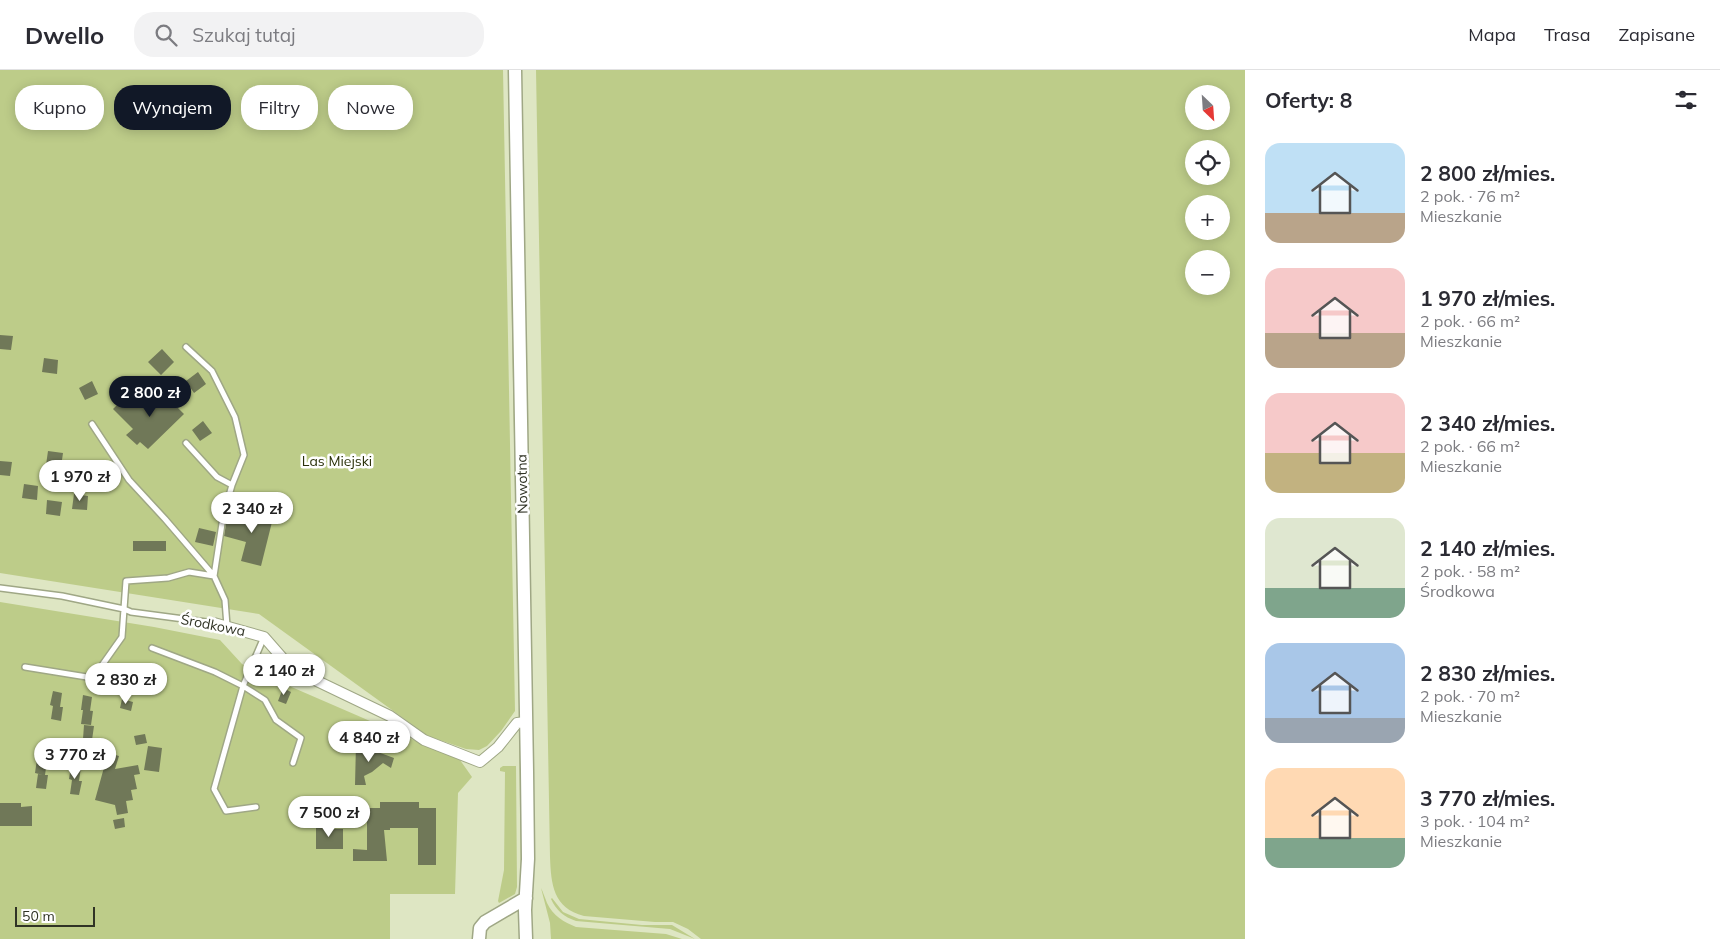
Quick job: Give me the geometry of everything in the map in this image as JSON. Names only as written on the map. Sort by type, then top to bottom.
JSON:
[{"type":"street","name":"Nowotna","points":[[515,70],[528,859],[526,939]]},
{"type":"street","name":"Środkowa","points":[[214,623],[264,637],[292,669],[390,716],[424,740],[480,762],[498,747],[517,723],[526,722]]},
{"type":"street","points":[[479,939],[480,928],[485,922],[526,898]]},
{"type":"lane","points":[[186,347],[212,371],[235,417],[244,455],[232,485],[223,517],[214,576]]},
{"type":"lane","points":[[92,424],[129,480],[214,576],[225,600],[227,626]]},
{"type":"lane","points":[[186,443],[218,477],[232,485]]},
{"type":"lane","points":[[25,667],[93,678],[122,637],[126,581],[168,578],[190,572],[214,576]]},
{"type":"lane","name":"Środkowa","points":[[0,588],[62,596],[131,612],[214,623]]},
{"type":"lane","points":[[256,807],[226,811],[214,789],[243,686],[264,637]]},
{"type":"lane","points":[[152,648],[215,672],[266,700],[276,720],[301,738],[293,763]]},
{"type":"green space","name":"Las Miejski","points":[[0,70],[503,70],[515,711],[501,731],[487,746],[479,750],[466,749],[428,736],[259,614],[0,573]]},
{"type":"green space","points":[[536,70],[1245,70],[1245,939],[701,939],[688,929],[673,922],[584,916],[574,912],[560,901],[551,876]]},
{"type":"green space","points":[[510,221],[512,224],[521,699],[519,704]]},
{"type":"green space","points":[[0,602],[154,627],[220,640],[242,664],[252,670],[460,760],[472,777],[458,793],[455,894],[390,894],[390,939],[0,939]]},
{"type":"green space","points":[[519,732],[521,734],[523,872],[521,883]]},
{"type":"green space","points":[[503,766],[516,766],[517,887],[515,894],[499,903],[504,870],[505,772],[500,771],[500,768]]},
{"type":"green space","points":[[541,888],[552,912],[563,921],[576,927],[666,934],[682,939],[551,939],[550,923]]},
{"type":"green space","points":[[552,898],[563,912],[579,919],[642,925],[672,925],[695,939],[670,929],[576,921],[561,913],[553,903]]},
{"type":"building","points":[[0,335],[13,336],[11,350],[0,349]]},
{"type":"building","points":[[162,349],[174,362],[161,375],[148,362]]},
{"type":"building","points":[[44,358],[58,360],[57,374],[42,372]]},
{"type":"building","points":[[198,372],[206,384],[194,393],[186,381]]},
{"type":"building","points":[[92,381],[98,394],[85,400],[79,388]]},
{"type":"building","points":[[163,388],[184,414],[148,449],[140,442],[137,445],[126,435],[133,429],[113,409],[123,399],[132,408],[147,394],[152,399]]},
{"type":"building","points":[[203,421],[212,433],[200,441],[192,430]]},
{"type":"building","points":[[48,451],[63,453],[61,467],[46,465]]},
{"type":"building","points":[[0,461],[12,462],[10,476],[0,475]]},
{"type":"building","points":[[24,484],[38,486],[37,500],[22,498]]},
{"type":"building","points":[[74,494],[88,496],[87,510],[72,509]]},
{"type":"building","points":[[47,500],[62,502],[60,516],[46,514]]},
{"type":"building","points":[[256,505],[275,510],[261,566],[241,561],[246,542],[224,536],[227,518],[252,523]]},
{"type":"building","points":[[199,528],[216,532],[213,546],[195,542]]},
{"type":"building","points":[[133,541],[166,541],[166,551],[133,551]]},
{"type":"building","points":[[283,688],[291,692],[286,704],[278,701]]},
{"type":"building","points":[[53,691],[62,693],[61,721],[51,719],[53,706],[50,705]]},
{"type":"building","points":[[83,695],[92,697],[91,725],[81,724]]},
{"type":"building","points":[[122,699],[133,702],[131,711],[120,708]]},
{"type":"building","points":[[84,725],[94,726],[92,740],[83,739]]},
{"type":"building","points":[[145,734],[147,743],[136,745],[134,736]]},
{"type":"building","points":[[356,744],[394,758],[391,768],[383,763],[364,776],[366,785],[355,785]]},
{"type":"building","points":[[148,746],[162,748],[159,772],[144,770]]},
{"type":"building","points":[[71,751],[80,752],[78,766],[69,765]]},
{"type":"building","points":[[108,753],[119,756],[115,769],[138,765],[140,774],[134,775],[137,789],[131,790],[133,800],[126,801],[128,813],[117,815],[115,805],[95,800]]},
{"type":"building","points":[[37,759],[47,761],[46,789],[36,788],[38,774],[43,775],[35,773]]},
{"type":"building","points":[[71,766],[81,767],[79,781],[82,781],[79,795],[70,794],[72,780],[69,779]]},
{"type":"building","points":[[380,802],[419,802],[419,808],[436,808],[436,865],[418,865],[418,828],[390,828],[390,830],[384,830],[387,861],[353,861],[353,849],[367,850],[367,808],[380,808]]},
{"type":"building","points":[[0,803],[21,803],[21,807],[32,806],[32,826],[0,826]]},
{"type":"building","points":[[124,818],[125,827],[115,829],[113,820]]},
{"type":"building","points":[[316,826],[327,826],[327,829],[343,829],[343,849],[316,849]]}]
